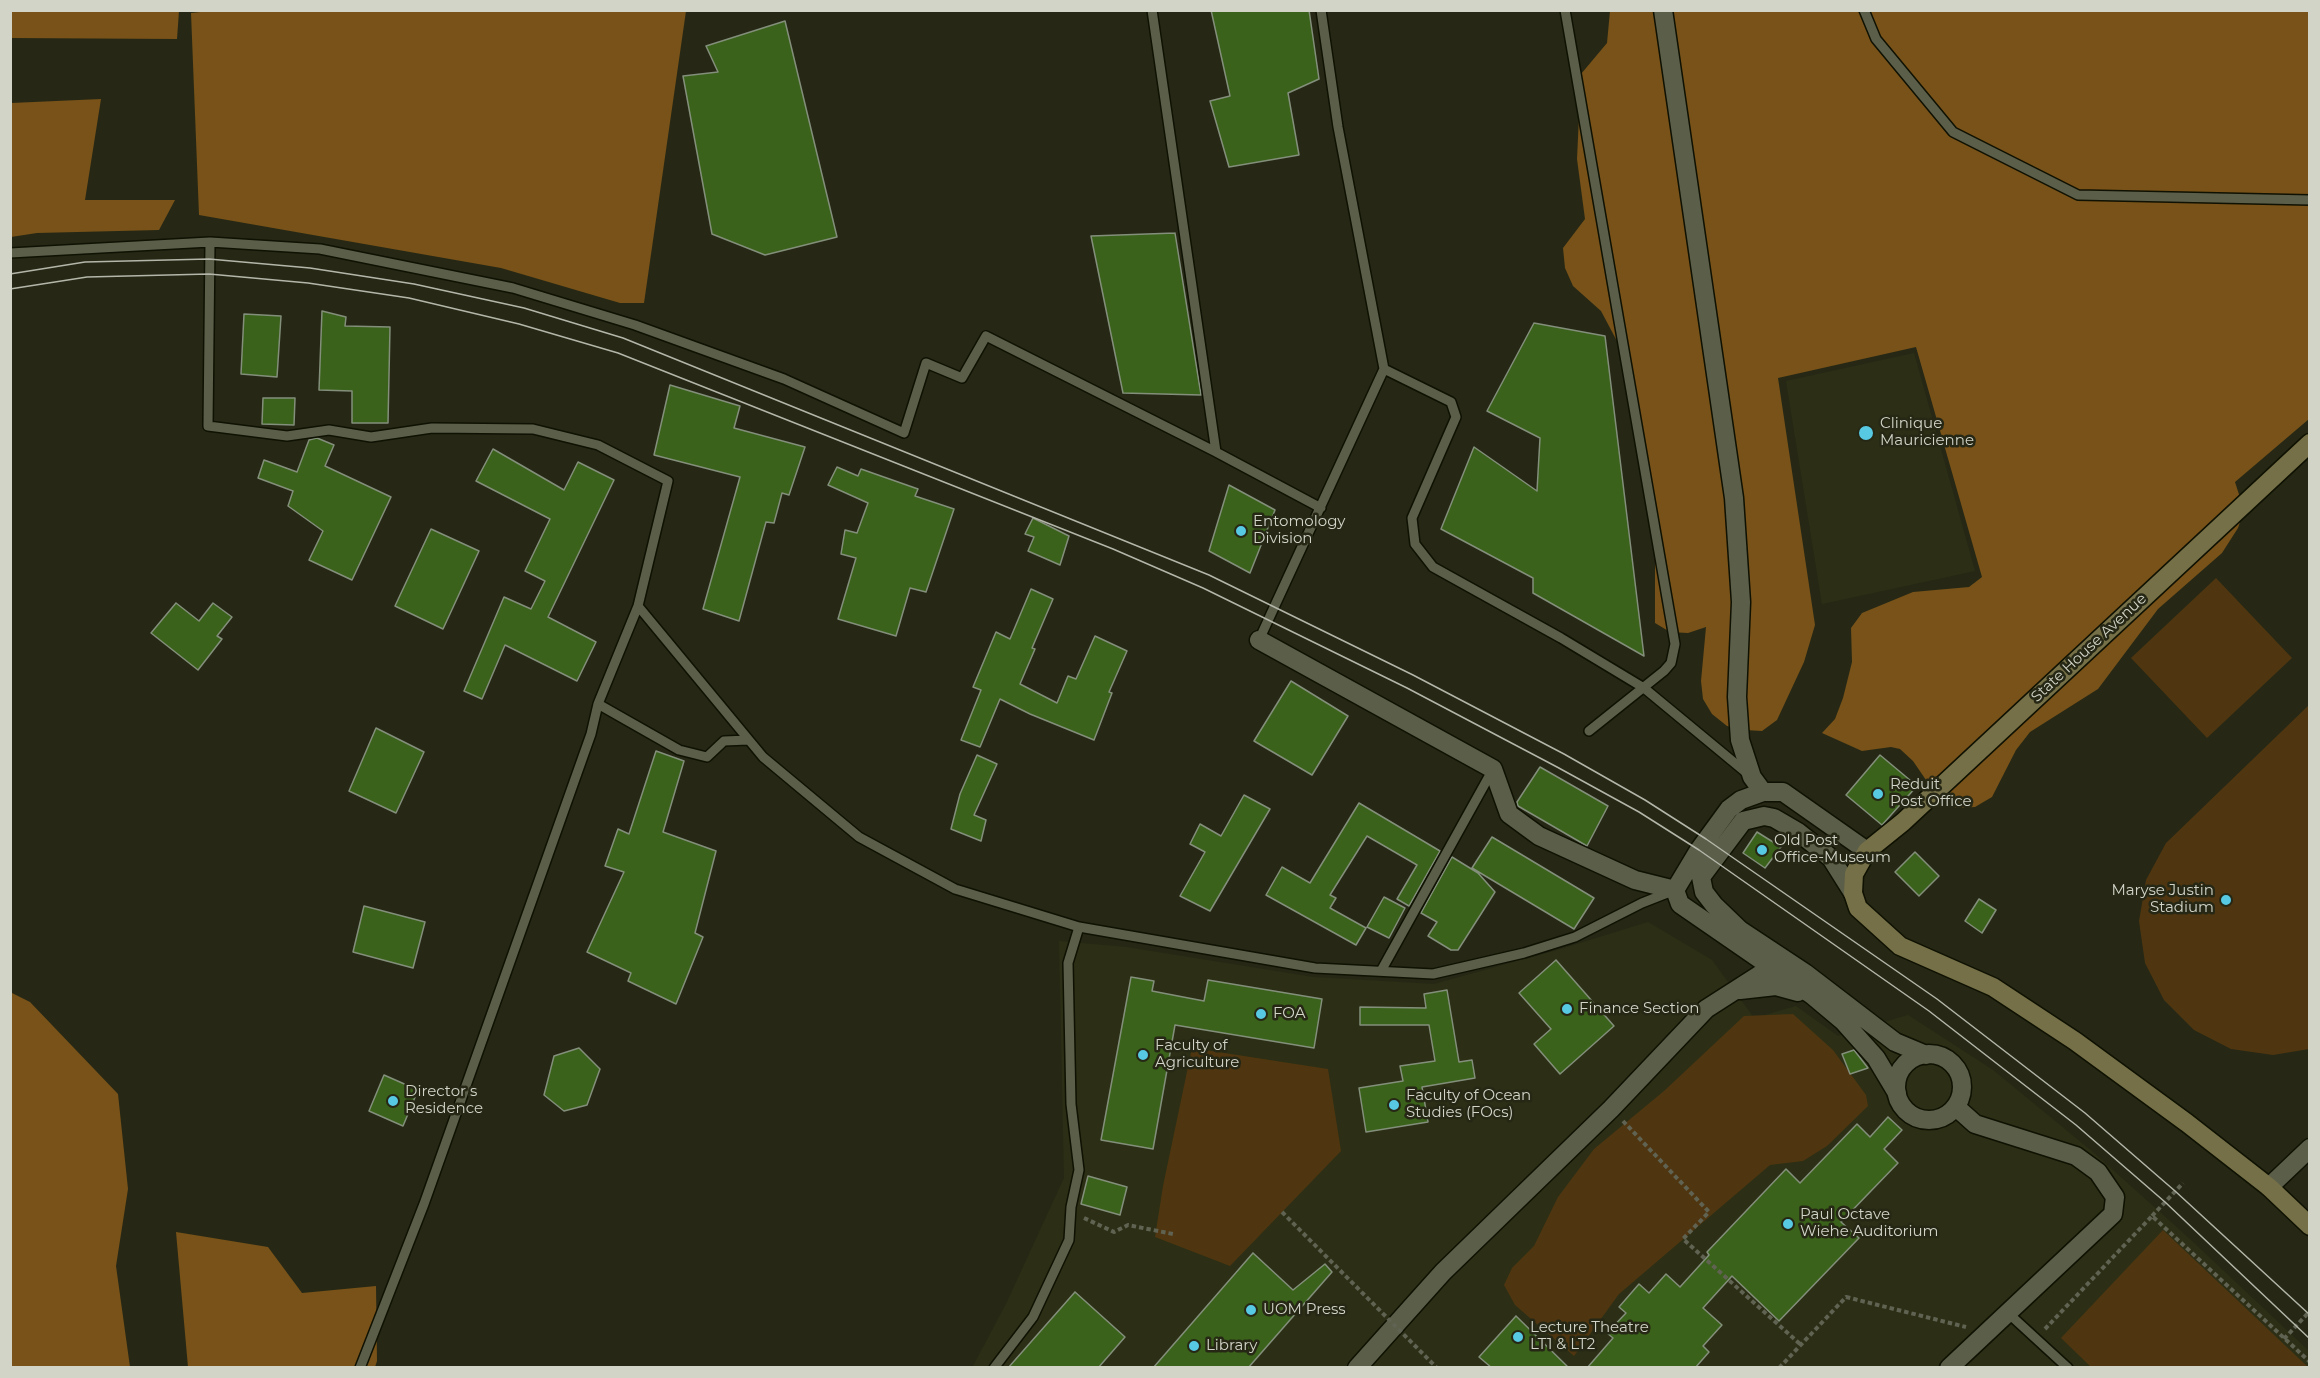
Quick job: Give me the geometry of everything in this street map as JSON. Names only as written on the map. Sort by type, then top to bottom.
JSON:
[{"type":"street","points":[[1663,10],[1734,498],[1741,602],[1737,697],[1740,740],[1758,784],[1782,792],[1867,850],[1854,874],[1853,893]]},
{"type":"street","name":"State House Avenue","points":[[1867,850],[1903,822],[2310,443]]},
{"type":"street","points":[[1259,640],[1493,770],[1509,814],[1539,836],[1635,880],[1675,890]]},
{"type":"street","points":[[1758,784],[1729,810],[1698,850],[1675,890],[1680,904],[1812,995],[1843,1021],[1876,1058],[1897,1093],[1902,1107],[1920,1120],[1942,1119],[1956,1107],[1962,1093],[1959,1071],[1942,1057],[1926,1055],[1895,1042],[1806,973],[1740,930],[1704,892],[1701,878],[1743,821],[1764,816],[1773,818],[1798,832],[1831,858],[1853,893],[1858,908],[1900,946],[1993,987],[2116,1070],[2269,1187],[2310,1226]]},
{"type":"street","points":[[1358,1368],[1443,1272],[1611,1109],[1706,1009],[1729,992],[1770,968]]},
{"type":"street","points":[[1729,992],[1760,986],[1776,986],[1812,995]]},
{"type":"street","points":[[1897,1093],[1898,1076],[1903,1067],[1911,1060],[1926,1055]]},
{"type":"street","points":[[1949,1368],[2113,1214],[2115,1197],[2098,1172],[2076,1156],[1975,1124],[1956,1107]]},
{"type":"street","points":[[2269,1187],[2310,1148]]},
{"type":"lane","points":[[1152,10],[1216,452]]},
{"type":"lane","points":[[1259,640],[1384,369],[1338,127],[1321,10]]},
{"type":"lane","points":[[1565,10],[1675,644],[1671,663],[1644,688],[1588,731]]},
{"type":"lane","points":[[1864,10],[1876,39],[1953,132],[2078,195],[2310,200]]},
{"type":"lane","points":[[210,242],[208,426],[287,436],[329,430],[371,437],[432,428],[522,429],[598,445],[668,481],[638,606],[598,704],[591,734],[424,1204],[360,1368]]},
{"type":"lane","points":[[10,253],[210,242],[320,249],[513,288],[635,325],[784,378],[904,433],[926,363],[962,378],[986,336],[1216,452],[1321,508]]},
{"type":"lane","points":[[1384,369],[1451,402],[1456,417],[1412,518],[1414,544],[1433,567],[1561,638],[1644,688],[1758,784]]},
{"type":"lane","points":[[638,606],[762,757],[859,837],[955,889],[1079,927],[1315,968],[1433,974],[1524,953],[1575,937],[1642,903],[1675,890]]},
{"type":"lane","points":[[598,704],[679,750],[706,757],[724,741],[748,740]]},
{"type":"lane","points":[[1381,971],[1493,770]]},
{"type":"lane","points":[[994,1368],[1033,1317],[1069,1240],[1071,1207],[1079,1170],[1071,1104],[1068,963],[1079,927]]},
{"type":"lane","points":[[2008,1313],[2068,1368]]},
{"type":"path","points":[[1611,1109],[1709,1212],[1683,1239],[1800,1344]]},
{"type":"path","points":[[2036,1338],[2183,1183]]},
{"type":"path","points":[[1071,1207],[1086,1221],[1114,1232],[1128,1225],[1173,1234]]},
{"type":"path","points":[[1282,1212],[1437,1368]]},
{"type":"path","points":[[2152,1216],[2310,1362]]},
{"type":"path","points":[[1779,1368],[1846,1297],[1987,1332]]},
{"type":"path","points":[[2284,1339],[2310,1311]]},
{"type":"shaded area","points":[[11,10],[179,11],[177,39],[11,38]]},
{"type":"shaded area","points":[[219,10],[686,11],[644,303],[620,303],[501,268],[199,215],[191,13]]},
{"type":"shaded area","points":[[1610,11],[2309,11],[2309,419],[2235,482],[2244,510],[2238,528],[2222,553],[2158,609],[2098,689],[2030,732],[2016,750],[1992,797],[1975,807],[1956,808],[1939,799],[1913,761],[1900,749],[1891,747],[1862,751],[1822,733],[1835,719],[1843,698],[1852,662],[1851,628],[1862,613],[1913,592],[1969,587],[1982,577],[1916,347],[1778,378],[1815,625],[1804,662],[1777,720],[1762,731],[1727,726],[1712,714],[1703,699],[1701,681],[1706,627],[1688,633],[1670,632],[1655,623],[1655,546],[1618,343],[1601,311],[1573,286],[1565,268],[1563,248],[1585,219],[1577,159],[1581,74],[1607,43]]},
{"type":"shaded area","points":[[101,99],[85,200],[175,200],[159,230],[37,233],[11,237],[11,103]]},
{"type":"shaded area","name":"Clinique Mauricienne","points":[[1914,353],[1975,571],[1822,604],[1786,381]]},
{"type":"shaded area","points":[[2216,578],[2292,658],[2207,738],[2131,658]]},
{"type":"shaded area","name":"Maryse Justin Stadium","points":[[2309,705],[2309,1049],[2273,1055],[2231,1049],[2194,1030],[2164,1000],[2145,963],[2139,921],[2146,880],[2166,843]]},
{"type":"shaded area","points":[[1648,922],[1712,960],[1754,1018],[1796,1006],[1838,1036],[1908,1015],[1993,1070],[2094,1153],[2310,1352],[2309,1368],[972,1368],[1007,1302],[1064,1178],[1059,941],[1126,947],[1313,977],[1434,984]]},
{"type":"shaded area","points":[[10,992],[30,1002],[118,1094],[128,1189],[116,1266],[130,1367],[11,1367]]},
{"type":"shaded area","points":[[1793,1014],[1833,1050],[1866,1095],[1868,1106],[1827,1146],[1803,1161],[1770,1165],[1619,1294],[1574,1356],[1515,1305],[1504,1285],[1512,1268],[1534,1246],[1558,1197],[1594,1149],[1664,1091],[1744,1016]]},
{"type":"shaded area","points":[[1192,1048],[1328,1069],[1341,1151],[1230,1266],[1155,1237],[1163,1186]]},
{"type":"shaded area","points":[[2163,1230],[2308,1367],[2091,1367],[2061,1338]]},
{"type":"shaded area","points":[[176,1232],[268,1247],[302,1293],[376,1286],[377,1361],[375,1367],[188,1367]]},
{"type":"building","points":[[1211,10],[1309,10],[1319,79],[1288,93],[1299,155],[1229,167],[1210,101],[1230,96]]},
{"type":"building","points":[[785,21],[837,237],[765,255],[712,234],[683,76],[718,72],[706,46]]},
{"type":"building","points":[[1175,233],[1201,395],[1123,393],[1091,236]]},
{"type":"building","points":[[322,311],[346,317],[345,326],[390,327],[388,423],[352,423],[352,391],[319,390]]},
{"type":"building","points":[[244,314],[281,316],[277,377],[241,374]]},
{"type":"building","points":[[1534,323],[1605,336],[1644,656],[1533,593],[1533,578],[1441,529],[1474,447],[1537,491],[1540,438],[1487,411]]},
{"type":"building","points":[[670,385],[740,406],[734,428],[805,447],[789,495],[782,493],[774,523],[766,522],[739,621],[703,609],[740,477],[654,455]]},
{"type":"building","points":[[263,398],[295,398],[294,425],[262,424]]},
{"type":"building","points":[[317,438],[334,445],[325,466],[391,497],[352,580],[309,560],[323,531],[288,506],[293,491],[258,478],[264,460],[297,472],[309,440]]},
{"type":"building","points":[[493,449],[564,490],[578,462],[614,480],[548,617],[596,642],[577,681],[505,645],[482,699],[464,691],[504,597],[531,609],[545,581],[525,571],[550,519],[476,481]]},
{"type":"building","points":[[837,467],[858,476],[861,469],[918,489],[915,496],[954,509],[926,592],[910,588],[896,636],[838,619],[856,558],[841,554],[845,530],[857,533],[868,503],[828,485]]},
{"type":"building","name":"Entomology Division","points":[[1229,485],[1275,510],[1250,573],[1209,551]]},
{"type":"building","points":[[1033,518],[1069,536],[1060,565],[1028,551],[1034,537],[1025,534]]},
{"type":"building","points":[[431,529],[479,551],[443,629],[395,606]]},
{"type":"building","points":[[1031,589],[1053,599],[1032,648],[1035,649],[1020,684],[1057,703],[1068,676],[1076,679],[1095,636],[1127,651],[1109,692],[1112,693],[1094,740],[1000,699],[980,747],[961,740],[981,690],[973,687],[996,632],[1010,639]]},
{"type":"building","points":[[176,603],[199,621],[213,603],[232,617],[217,636],[222,639],[198,670],[151,633]]},
{"type":"building","points":[[1291,681],[1348,716],[1312,775],[1254,741]]},
{"type":"building","points":[[376,728],[424,752],[396,813],[349,791]]},
{"type":"building","points":[[656,751],[684,761],[663,832],[716,851],[695,933],[703,937],[676,1004],[628,981],[631,973],[587,952],[624,872],[605,866],[618,829],[629,834]]},
{"type":"building","points":[[977,755],[997,764],[974,815],[986,820],[981,841],[951,829],[960,794]]},
{"type":"building","points":[[1880,755],[1917,786],[1882,825],[1846,795]]},
{"type":"building","points":[[1540,767],[1608,806],[1587,846],[1518,806],[1517,802]]},
{"type":"building","points":[[1244,795],[1270,809],[1210,911],[1180,896],[1205,852],[1190,844],[1200,824],[1221,836]]},
{"type":"building","points":[[1359,803],[1440,851],[1409,906],[1397,899],[1417,865],[1367,836],[1330,895],[1336,898],[1330,908],[1366,928],[1356,945],[1266,895],[1282,867],[1310,883]]},
{"type":"building","name":"Old Post Office-Museum","points":[[1757,832],[1781,847],[1765,868],[1743,853]]},
{"type":"building","points":[[1492,837],[1594,898],[1574,929],[1472,868]]},
{"type":"building","points":[[1915,852],[1939,876],[1919,896],[1895,872]]},
{"type":"building","points":[[1452,857],[1478,873],[1495,892],[1458,950],[1451,950],[1428,936],[1437,922],[1421,913]]},
{"type":"building","points":[[1384,897],[1405,908],[1389,938],[1367,927]]},
{"type":"building","points":[[1979,899],[1996,910],[1982,933],[1965,921]]},
{"type":"building","points":[[364,906],[425,922],[413,968],[353,952]]},
{"type":"building","name":"Finance Section","points":[[1556,960],[1614,1026],[1560,1074],[1534,1044],[1551,1029],[1519,993]]},
{"type":"building","points":[[1131,977],[1154,981],[1152,991],[1204,1001],[1208,980],[1322,999],[1314,1048],[1175,1025],[1153,1149],[1101,1140]]},
{"type":"building","points":[[1447,990],[1459,1062],[1472,1060],[1475,1078],[1422,1087],[1428,1122],[1366,1132],[1359,1088],[1403,1081],[1400,1066],[1435,1061],[1429,1025],[1360,1025],[1360,1007],[1426,1008],[1424,994]]},
{"type":"building","points":[[579,1048],[600,1069],[587,1105],[564,1111],[544,1095],[554,1056]]},
{"type":"building","points":[[1854,1050],[1868,1068],[1850,1074],[1842,1054]]},
{"type":"building","name":"Director s Residence","points":[[384,1075],[418,1090],[403,1126],[369,1111]]},
{"type":"building","name":"Paul Octave Wiehe Auditorium","points":[[1888,1117],[1902,1130],[1884,1149],[1898,1163],[1841,1222],[1859,1238],[1779,1321],[1732,1276],[1703,1308],[1722,1325],[1703,1346],[1709,1352],[1695,1368],[1587,1368],[1613,1338],[1607,1333],[1626,1313],[1619,1307],[1639,1284],[1649,1293],[1666,1274],[1680,1287],[1709,1255],[1707,1252],[1786,1169],[1800,1183],[1857,1124],[1870,1137]]},
{"type":"building","points":[[1088,1176],[1127,1187],[1120,1215],[1081,1204]]},
{"type":"building","name":"UOM Press","points":[[1253,1253],[1293,1290],[1325,1264],[1332,1272],[1248,1368],[1153,1368]]},
{"type":"building","points":[[1075,1292],[1125,1337],[1098,1368],[1008,1368]]},
{"type":"building","name":"Lecture Theatre LT1 & LT2","points":[[1516,1316],[1569,1368],[1492,1368],[1479,1357]]},
{"type":"tram line","points":[[10,274],[85,262],[209,259],[310,268],[414,284],[524,308],[623,338],[1209,575],[1413,675],[1564,754],[1645,800],[1706,839],[1937,999],[2085,1113],[2175,1191],[2310,1315]]},
{"type":"tram line","points":[[10,289],[87,277],[209,274],[308,283],[409,298],[519,324],[618,353],[1113,549],[1203,588],[1407,688],[1557,767],[1639,812],[1699,850],[1929,1011],[2076,1125],[2165,1202],[2310,1339]]},
{"type":"place","name":"Clinique Mauricienne","points":[[1866,433]]},
{"type":"place","name":"Entomology Division","points":[[1241,531]]},
{"type":"place","name":"Reduit Post Office","points":[[1878,794]]},
{"type":"place","name":"Old Post Office-Museum","points":[[1762,850]]},
{"type":"place","name":"Maryse Justin Stadium","points":[[2226,900]]},
{"type":"place","name":"Finance Section","points":[[1567,1009]]},
{"type":"place","name":"FOA","points":[[1261,1014]]},
{"type":"place","name":"Faculty of Agriculture","points":[[1143,1055]]},
{"type":"place","name":"Director s Residence","points":[[393,1101]]},
{"type":"place","name":"Faculty of Ocean Studies (FOcs)","points":[[1394,1105]]},
{"type":"place","name":"Paul Octave Wiehe Auditorium","points":[[1788,1224]]},
{"type":"place","name":"UOM Press","points":[[1251,1310]]},
{"type":"place","name":"Lecture Theatre LT1 & LT2","points":[[1518,1337]]},
{"type":"place","name":"Library","points":[[1194,1346]]}]
